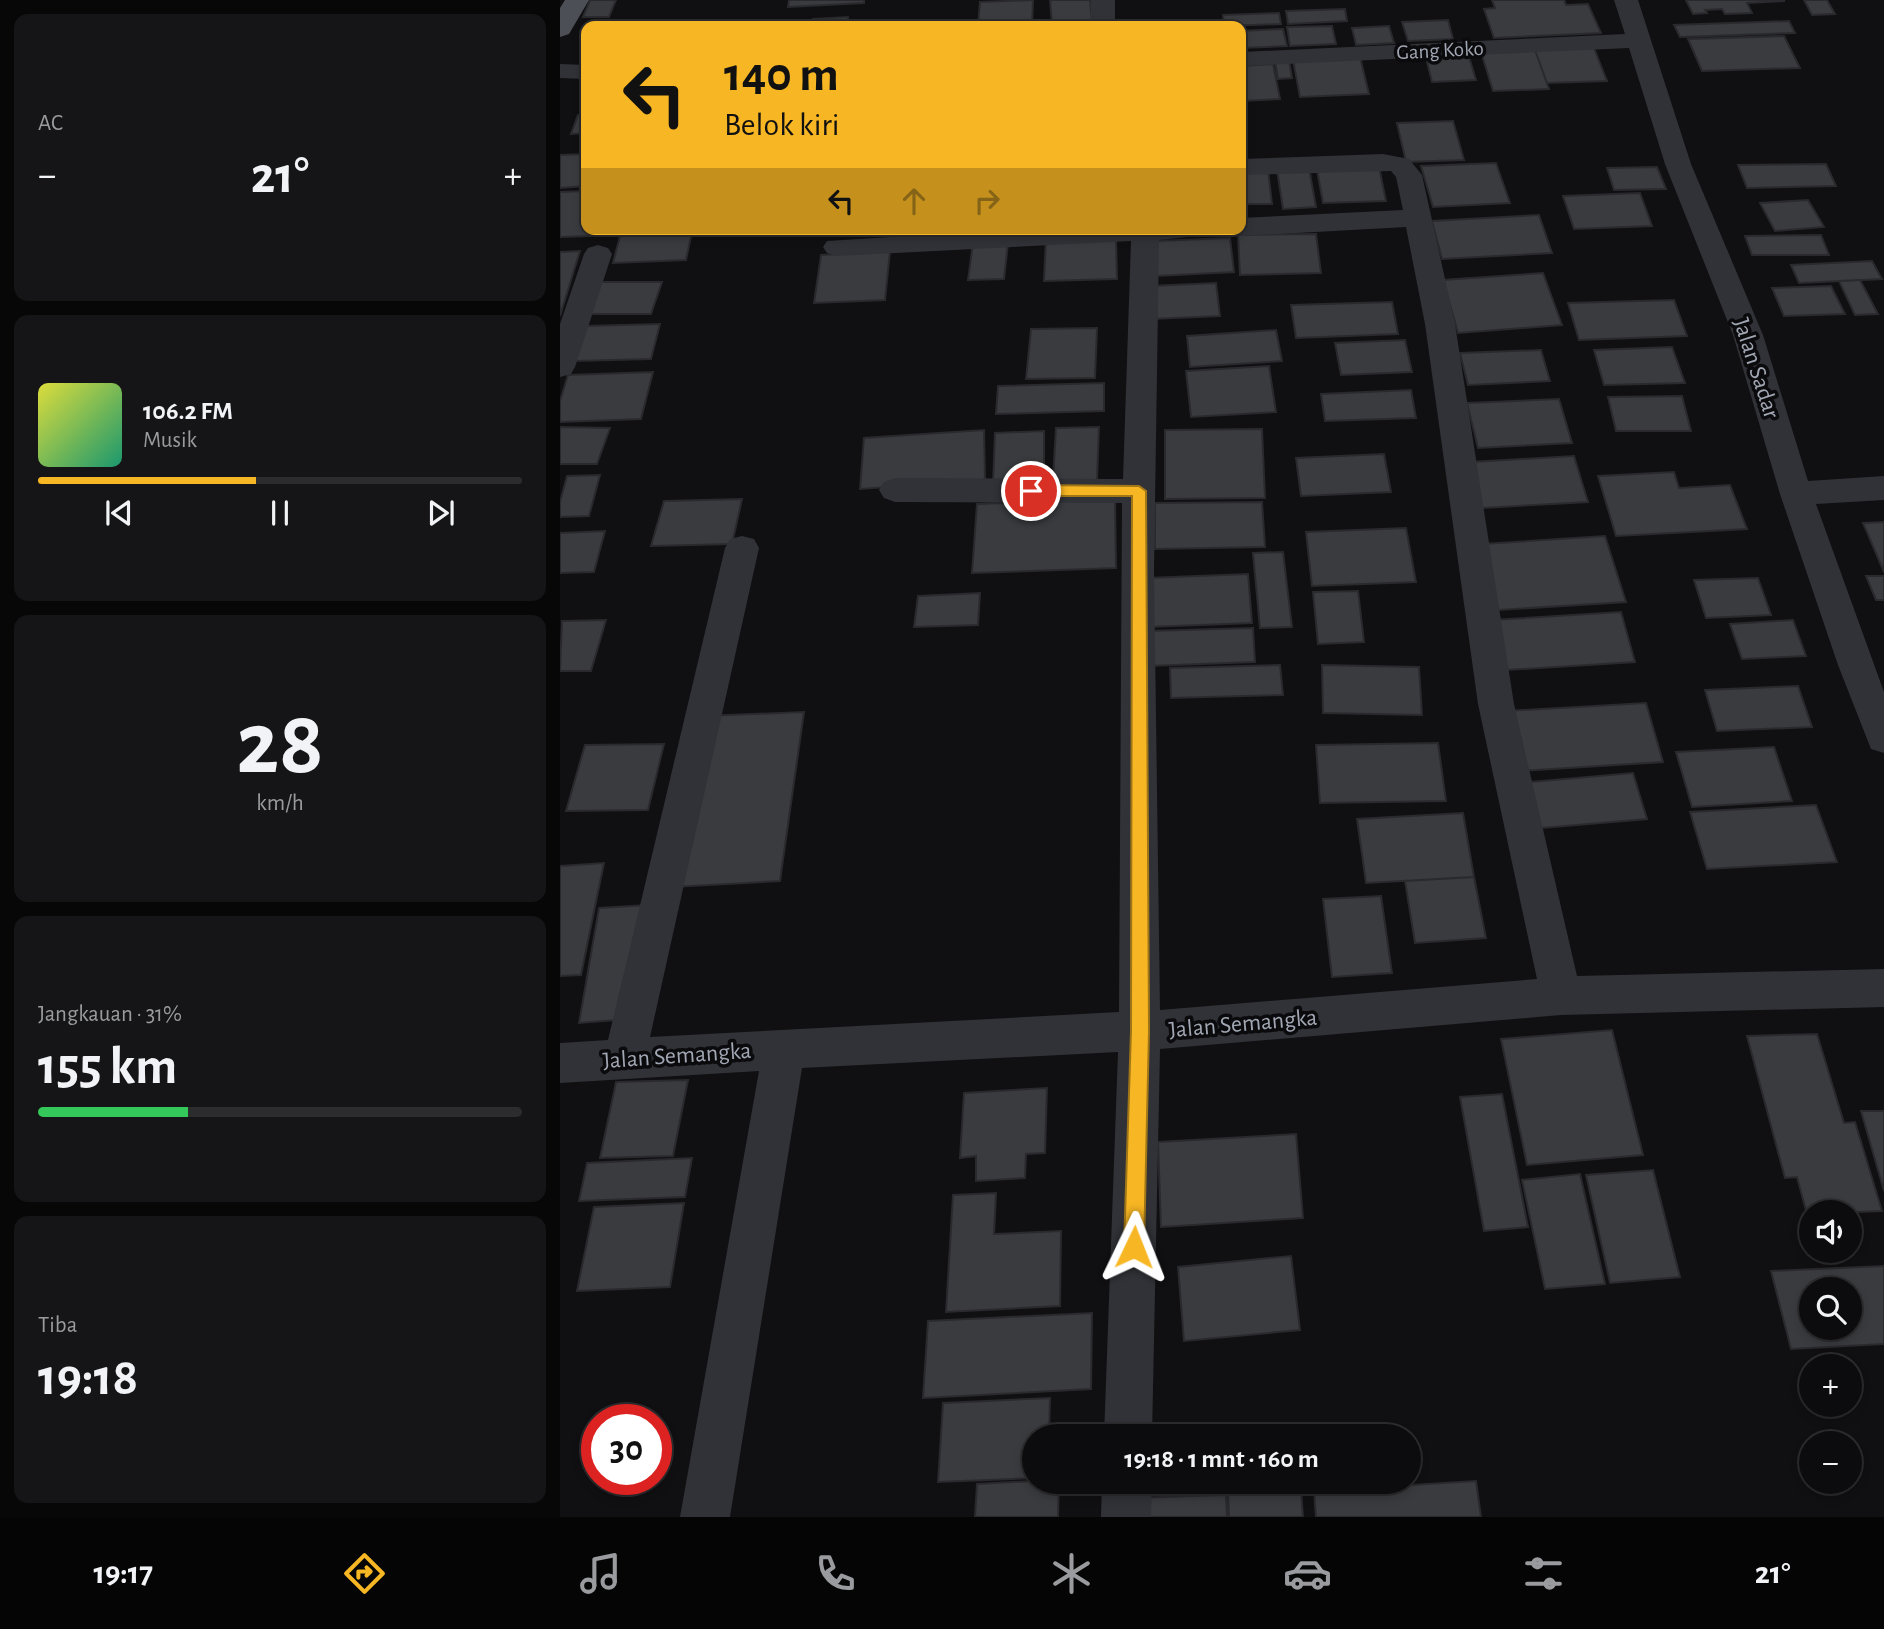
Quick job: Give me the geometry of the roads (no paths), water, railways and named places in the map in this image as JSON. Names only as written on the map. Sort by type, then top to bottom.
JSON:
[{"type":"main road","points":[[560,29],[577,0]]},
{"type":"street","points":[[1103,0],[1103,21]]},
{"type":"street","name":"Jalan Sadar","points":[[1626,0],[1678,164],[1748,335],[1796,494],[1884,738]]},
{"type":"street","name":"Gang Koko","points":[[1246,59],[1640,40]]},
{"type":"street","points":[[560,71],[581,72]]},
{"type":"street","points":[[1246,167],[1392,163],[1400,165],[1409,175],[1442,337],[1496,704],[1561,996]]},
{"type":"street","points":[[1246,227],[1418,218]]},
{"type":"street","points":[[836,247],[1054,235]]},
{"type":"street","points":[[1128,1424],[1140,1031],[1137,583],[1145,235]]},
{"type":"street","points":[[560,368],[598,254]]},
{"type":"street","points":[[1796,494],[1884,488]]},
{"type":"street","points":[[895,490],[1139,491]]},
{"type":"street","points":[[624,1059],[742,548]]},
{"type":"street","name":"Jalan Semangka","points":[[560,1063],[1140,1031],[1561,996],[1884,988]]},
{"type":"street","points":[[705,1517],[783,1049]]},
{"type":"street","points":[[1126,1517],[1127,1494]]}]
